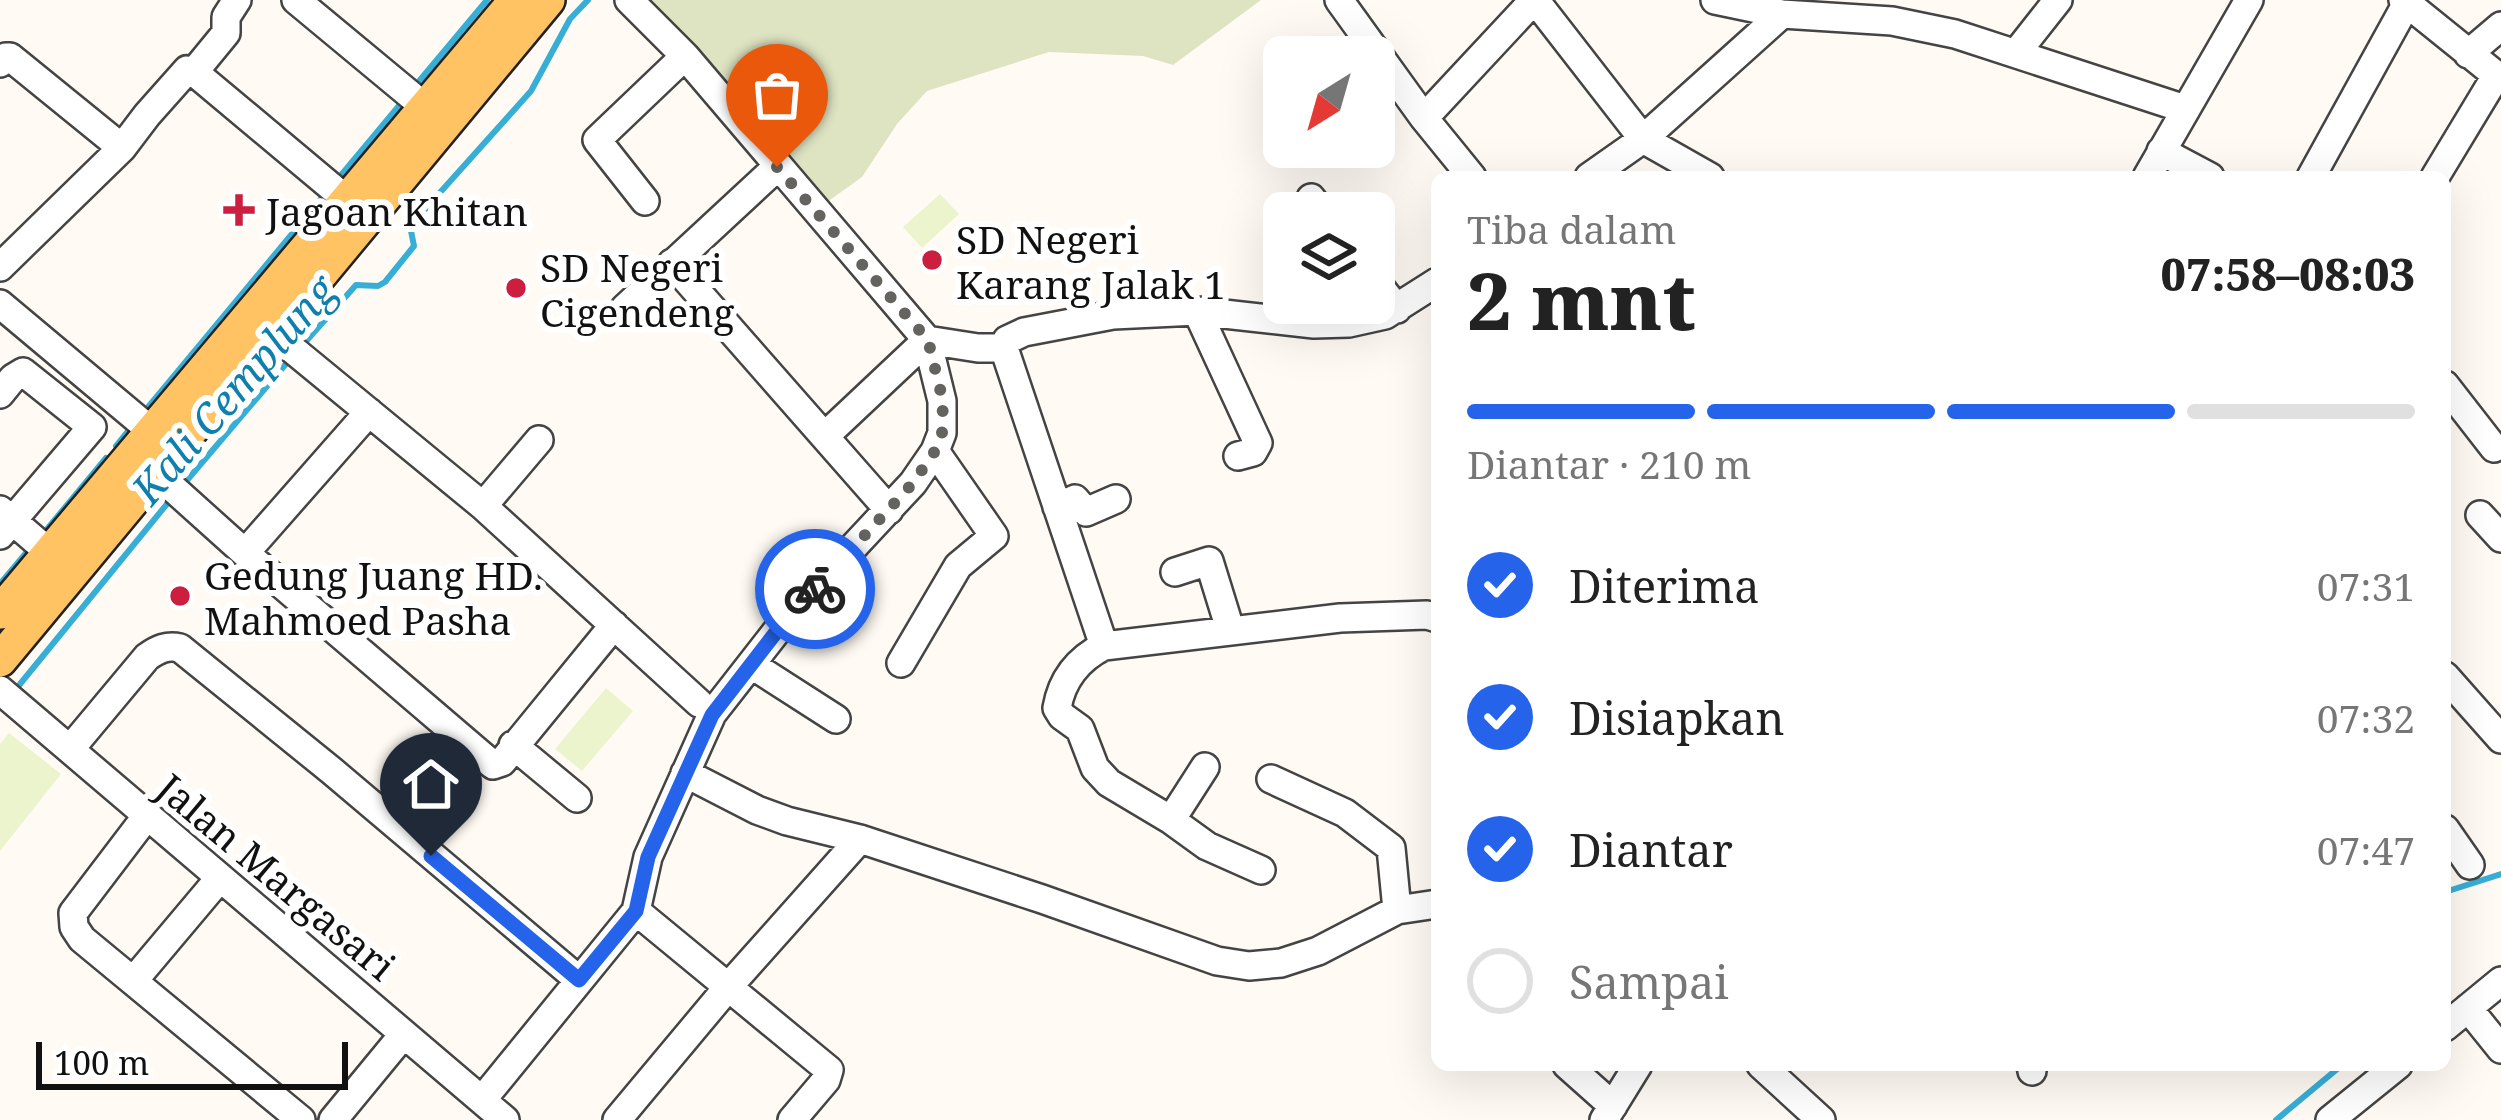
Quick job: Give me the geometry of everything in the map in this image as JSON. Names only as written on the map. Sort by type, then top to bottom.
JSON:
[{"type":"main road","points":[[267,328],[347,200],[516,0]]},
{"type":"main road","points":[[0,660],[161,466],[267,328],[548,0]]},
{"type":"main road","points":[[0,612],[50,553],[161,466]]},
{"type":"street","points":[[0,267],[122,148],[226,33],[226,17],[237,0]]},
{"type":"street","points":[[296,0],[425,107]]},
{"type":"street","points":[[482,1100],[636,911],[648,857],[712,715],[787,618],[913,483],[942,433],[943,401],[928,340],[685,56],[629,0]]},
{"type":"street","points":[[1339,0],[1467,171]]},
{"type":"street","points":[[1715,0],[1753,4],[1782,14],[1892,21],[1955,34],[2185,109]]},
{"type":"street","points":[[2018,52],[2059,0]]},
{"type":"street","points":[[2151,171],[2249,0]]},
{"type":"street","points":[[1424,118],[1529,2],[1643,139],[1699,171]]},
{"type":"street","points":[[2315,171],[2405,2],[2498,78],[2438,171]]},
{"type":"street","points":[[1598,171],[1643,139],[1782,14]]},
{"type":"street","points":[[2468,53],[2501,26]]},
{"type":"street","points":[[645,201],[597,140],[685,56]]},
{"type":"street","points":[[0,63],[10,57],[122,148]]},
{"type":"street","points":[[189,73],[243,110],[347,200]]},
{"type":"street","points":[[2162,152],[2198,171]]},
{"type":"street","points":[[625,308],[777,167]]},
{"type":"street","points":[[672,263],[889,510]]},
{"type":"street","points":[[1104,646],[1004,348],[1007,340],[1024,332],[1113,315],[1197,311],[1314,324],[1349,323],[1385,315],[1431,286]]},
{"type":"street","points":[[0,304],[244,554],[493,765],[502,762],[614,626]]},
{"type":"street","points":[[1197,311],[1258,443],[1252,452],[1238,456]]},
{"type":"street","points":[[267,328],[483,506],[699,703]]},
{"type":"street","points":[[928,340],[1004,348]]},
{"type":"street","points":[[825,436],[928,340]]},
{"type":"street","points":[[0,394],[23,372],[92,427],[161,466]]},
{"type":"street","points":[[2451,393],[2494,448]]},
{"type":"street","points":[[244,554],[369,412]]},
{"type":"street","points":[[50,553],[4,522],[92,427]]},
{"type":"street","points":[[483,506],[539,440]]},
{"type":"street","points":[[901,663],[958,566],[994,536],[935,451]]},
{"type":"street","points":[[1057,507],[1075,499],[1086,512],[1116,499]]},
{"type":"street","points":[[2480,515],[2501,538]]},
{"type":"street","points":[[1175,572],[1210,561],[1230,629]]},
{"type":"street","points":[[1261,871],[1207,846],[1108,784],[1095,768],[1080,729],[1057,708],[1075,666],[1104,646],[1381,615],[1431,616]]},
{"type":"street","points":[[70,748],[147,657],[171,646],[180,648],[579,980]]},
{"type":"street","points":[[752,665],[836,719]]},
{"type":"street","points":[[2451,683],[2501,738]]},
{"type":"street","name":"Jalan Margasari","points":[[7,696],[505,1120]]},
{"type":"street","points":[[513,745],[578,798]]},
{"type":"street","points":[[1171,820],[1205,767]]},
{"type":"street","points":[[685,773],[788,821],[860,839],[1217,961],[1249,966],[1281,963],[1318,951],[1397,910],[1431,905]]},
{"type":"street","points":[[1271,779],[1345,813],[1391,848],[1397,910]]},
{"type":"street","points":[[146,817],[73,914],[82,939],[301,1120]]},
{"type":"street","points":[[2451,838],[2470,865]]},
{"type":"street","points":[[617,1120],[860,839]]},
{"type":"street","points":[[134,980],[219,879]]},
{"type":"street","points":[[636,911],[829,1070],[792,1120]]},
{"type":"street","points":[[2451,1022],[2501,981]]},
{"type":"street","points":[[2468,1008],[2501,1049]]},
{"type":"street","points":[[333,1120],[403,1035]]},
{"type":"street","points":[[1573,1071],[1608,1113],[1634,1071]]},
{"type":"street","points":[[1768,1071],[1821,1120]]},
{"type":"street","points":[[2347,1115],[2392,1071]]},
{"type":"green space","points":[[644,0],[1261,0],[1173,65],[1143,56],[1049,52],[927,91],[897,124],[862,177],[823,205]]},
{"type":"green space","points":[[940,194],[959,214],[922,248],[903,227]]},
{"type":"green space","points":[[606,688],[633,711],[582,771],[555,749]]},
{"type":"green space","points":[[9,733],[61,774],[0,851],[0,744]]},
{"type":"waterway","points":[[415,86],[487,0]]},
{"type":"waterway","name":"Kali Cemplung","points":[[300,348],[356,285],[385,282],[414,246],[410,226],[531,91],[570,19],[588,0]]},
{"type":"waterway","points":[[337,180],[403,101]]},
{"type":"waterway","points":[[144,412],[326,193]]},
{"type":"waterway","name":"Kali Cemplung","points":[[183,485],[291,358]]},
{"type":"waterway","points":[[116,446],[132,426]]},
{"type":"waterway","points":[[43,534],[106,458]]},
{"type":"waterway","name":"Kali Cemplung","points":[[16,689],[171,499]]},
{"type":"waterway","points":[[0,584],[26,553]]},
{"type":"waterway","points":[[2451,890],[2501,874]]},
{"type":"waterway","points":[[2276,1120],[2335,1071]]},
{"type":"way so far","points":[[777,167],[928,340],[943,401],[942,433],[935,451],[913,483],[815,589]]},
{"type":"place","name":"Jagoan Khitan","points":[[239,210]]},
{"type":"place","name":"SD Negeri Karang Jalak 1","points":[[932,260]]},
{"type":"place","name":"SD Negeri Cigendeng","points":[[516,288]]},
{"type":"place","name":"Gedung Juang HD. Mahmoed Pasha","points":[[180,596]]},
{"type":"route","points":[[431,856],[579,980],[636,911],[648,857],[712,715],[815,589]]}]
